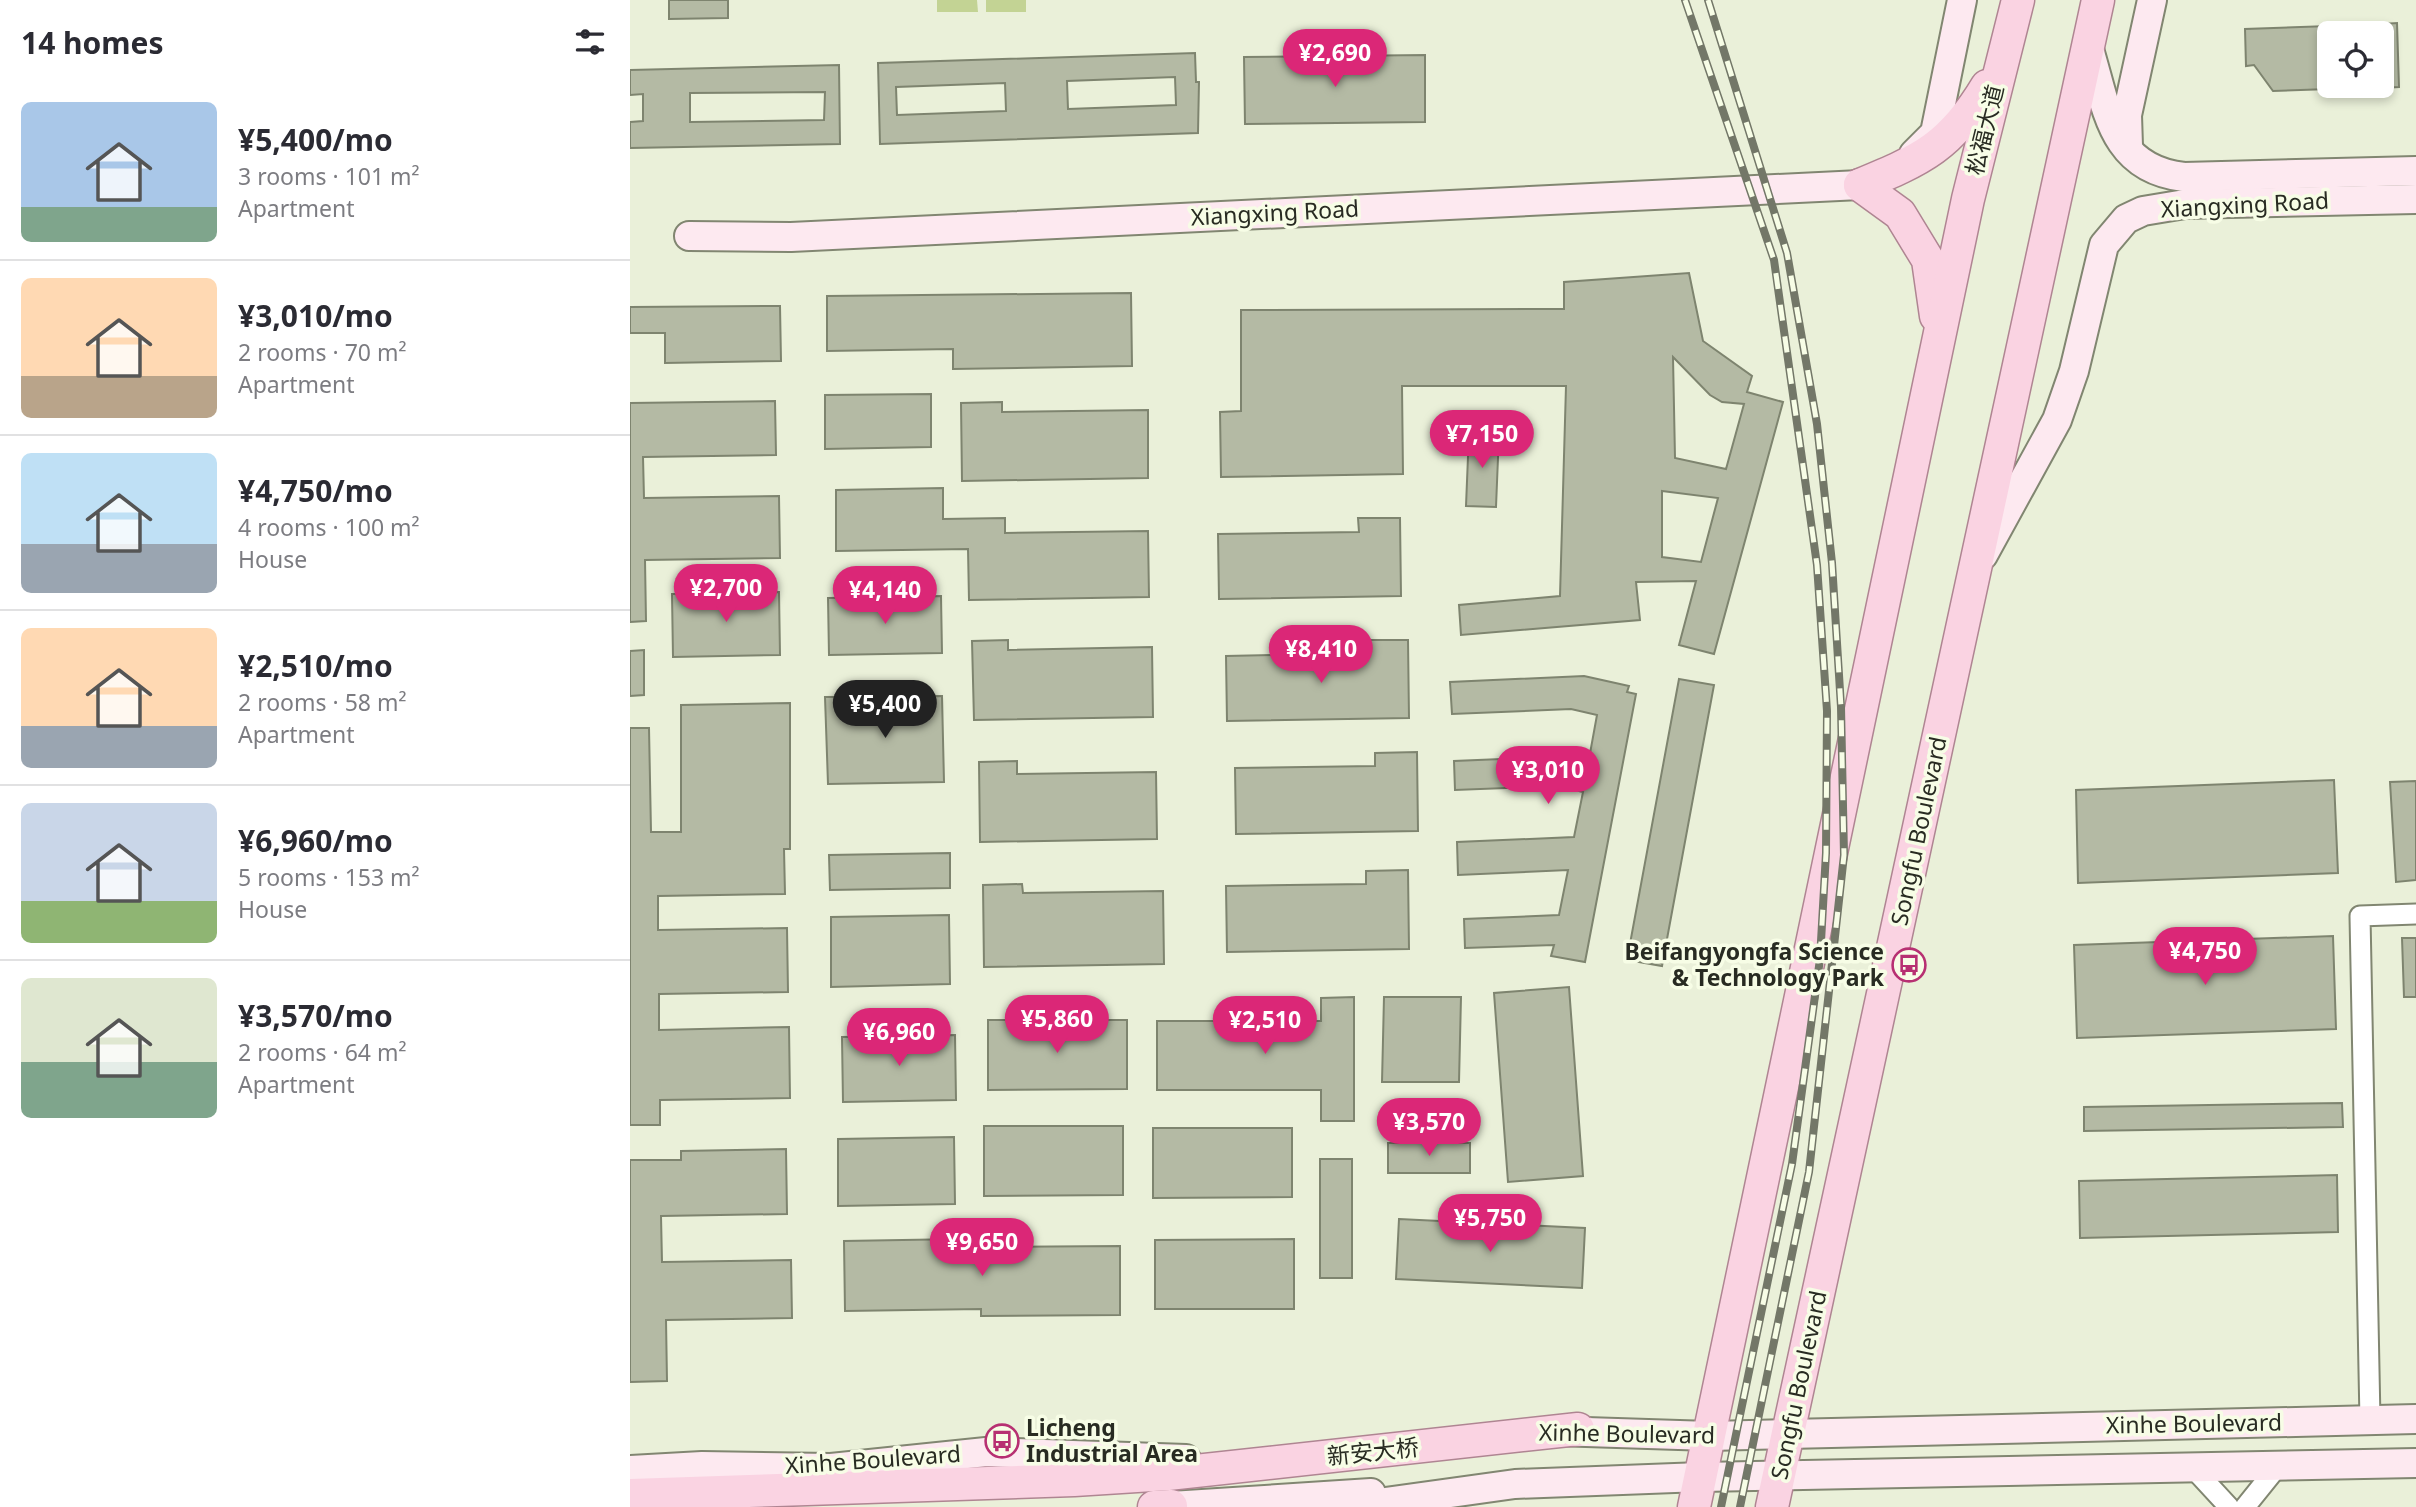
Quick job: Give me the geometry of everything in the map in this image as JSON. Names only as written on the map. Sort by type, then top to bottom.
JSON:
[{"type":"main road","points":[[1898,170],[1935,134],[1962,0]]},
{"type":"main road","name":"松福大道","points":[[1860,185],[1932,153],[1966,120],[2003,61],[2018,0]]},
{"type":"main road","name":"Songfu Boulevard","points":[[1775,1492],[2098,0]]},
{"type":"main road","points":[[2130,155],[2127,115],[2152,0]]},
{"type":"main road","name":"Xiangxing Road","points":[[2088,46],[2118,139],[2130,155],[2145,168],[2161,175],[2184,177],[2416,171]]},
{"type":"main road","points":[[1697,1492],[1968,199],[2003,61]]},
{"type":"main road","points":[[1860,185],[1900,214],[1928,260],[1939,337]]},
{"type":"main road","name":"Xiangxing Road","points":[[689,236],[792,237],[1860,185]]},
{"type":"main road","name":"Xiangxing Road","points":[[1975,569],[2057,420],[2074,371],[2104,246],[2126,219],[2143,211],[2185,205],[2416,199]]},
{"type":"main road","name":"Xinhe Boulevard","points":[[630,1470],[702,1466],[831,1468],[986,1452],[1164,1460],[1578,1429],[1710,1436],[2416,1419]]},
{"type":"main road","name":"新安大桥","points":[[630,1495],[1074,1480],[1168,1474],[1578,1429]]},
{"type":"main road","name":"Xinhe Boulevard","points":[[1349,1507],[1515,1484],[1697,1492],[1775,1492],[2193,1468],[2416,1462]]},
{"type":"main road","name":"新安大桥","points":[[1162,1506],[1515,1484]]},
{"type":"street","points":[[2370,1420],[2360,916],[2416,914]]},
{"type":"street","points":[[2245,1507],[2278,1466]]},
{"type":"street","points":[[2193,1468],[2229,1507]]},
{"type":"green space","points":[[937,0],[977,0],[978,12],[937,12]]},
{"type":"green space","points":[[986,0],[1026,0],[1026,12],[986,12]]},
{"type":"building","points":[[669,0],[728,0],[728,18],[669,19]]},
{"type":"building","points":[[2394,23],[2397,23],[2399,87],[2394,87]]},
{"type":"building","points":[[2317,26],[2317,89],[2273,91],[2254,65],[2246,66],[2245,29]]},
{"type":"building","points":[[1195,53],[1196,82],[1199,82],[1198,133],[880,144],[878,63]],"holes":[[[1175,77],[1176,105],[1068,109],[1067,81]],[[1005,83],[1006,111],[897,115],[896,87]]]},
{"type":"building","points":[[1425,55],[1425,122],[1245,124],[1244,57]]},
{"type":"building","points":[[839,65],[840,144],[630,148],[630,122],[643,121],[643,94],[630,95],[630,70]],"holes":[[[825,92],[824,120],[690,122],[690,93]]]},
{"type":"building","points":[[1689,273],[1703,341],[1752,376],[1747,392],[1783,402],[1714,654],[1679,645],[1696,581],[1636,582],[1640,620],[1461,635],[1459,605],[1560,596],[1566,386],[1402,386],[1403,474],[1221,477],[1220,412],[1241,411],[1241,310],[1564,309],[1564,282]],"holes":[[[1673,357],[1710,395],[1722,402],[1744,404],[1726,469],[1675,458]],[[1662,491],[1718,498],[1701,562],[1662,557]]]},
{"type":"building","points":[[1131,293],[1132,366],[953,369],[953,349],[827,351],[827,296]]},
{"type":"building","points":[[780,306],[781,361],[665,363],[665,333],[630,333],[630,307]]},
{"type":"building","points":[[931,394],[931,447],[825,449],[825,395]]},
{"type":"building","points":[[775,401],[776,455],[643,457],[644,498],[779,496],[780,558],[645,560],[646,621],[630,622],[630,403]]},
{"type":"building","points":[[1002,402],[1002,412],[1148,410],[1148,478],[962,481],[961,403]]},
{"type":"building","points":[[1469,432],[1499,433],[1496,507],[1466,506]]},
{"type":"building","points":[[943,488],[943,519],[1005,518],[1005,533],[1148,531],[1149,597],[969,600],[968,549],[836,551],[836,490]]},
{"type":"building","points":[[1358,518],[1400,518],[1401,596],[1219,599],[1218,534],[1359,532]]},
{"type":"building","points":[[779,592],[780,655],[673,657],[672,594]]},
{"type":"building","points":[[941,596],[942,653],[829,655],[828,598]]},
{"type":"building","points":[[1008,640],[1008,650],[1152,647],[1153,717],[974,720],[972,641]]},
{"type":"building","points":[[1366,640],[1408,640],[1409,718],[1227,721],[1226,656],[1366,653]]},
{"type":"building","points":[[644,650],[644,695],[630,696],[630,651]]},
{"type":"building","points":[[1584,676],[1629,686],[1627,692],[1636,694],[1585,962],[1551,956],[1554,945],[1465,948],[1464,919],[1559,915],[1568,870],[1458,875],[1457,842],[1574,837],[1583,792],[1558,786],[1455,790],[1454,761],[1574,756],[1589,759],[1597,715],[1571,709],[1452,714],[1450,682]]},
{"type":"building","points":[[1679,679],[1714,685],[1662,966],[1627,960]]},
{"type":"building","points":[[942,696],[944,782],[828,784],[825,697]]},
{"type":"building","points":[[790,703],[790,849],[784,849],[785,894],[658,896],[658,930],[787,928],[788,992],[659,994],[659,1030],[789,1027],[790,1098],[660,1100],[660,1125],[630,1125],[630,728],[649,728],[651,832],[681,832],[681,705]]},
{"type":"building","points":[[1417,752],[1418,831],[1236,834],[1235,768],[1375,766],[1375,753]]},
{"type":"building","points":[[1017,761],[1017,774],[1156,772],[1157,839],[980,842],[979,762]]},
{"type":"building","points":[[2334,780],[2338,873],[2078,883],[2076,790]]},
{"type":"building","points":[[2416,781],[2416,880],[2396,882],[2390,782]]},
{"type":"building","points":[[950,853],[950,888],[830,890],[829,855]]},
{"type":"building","points":[[1408,870],[1409,949],[1227,952],[1226,886],[1366,884],[1366,871]]},
{"type":"building","points":[[1022,884],[1023,893],[1163,891],[1164,964],[984,967],[983,885]]},
{"type":"building","points":[[949,915],[950,984],[831,987],[831,917]]},
{"type":"building","points":[[2333,936],[2336,1029],[2077,1038],[2074,945]]},
{"type":"building","points":[[2402,938],[2416,938],[2416,997],[2404,997]]},
{"type":"building","points":[[1569,987],[1583,1176],[1508,1182],[1494,993]]},
{"type":"building","points":[[1354,997],[1354,1121],[1321,1121],[1321,1090],[1157,1090],[1157,1021],[1321,1021],[1321,998]]},
{"type":"building","points":[[1384,997],[1461,997],[1459,1082],[1382,1082]]},
{"type":"building","points":[[988,1020],[1127,1020],[1127,1089],[988,1090]]},
{"type":"building","points":[[955,1035],[956,1100],[843,1102],[842,1037]]},
{"type":"building","points":[[2342,1103],[2343,1127],[2084,1131],[2084,1107]]},
{"type":"building","points":[[984,1126],[1123,1126],[1123,1195],[984,1196]]},
{"type":"building","points":[[1153,1128],[1292,1128],[1292,1197],[1153,1198]]},
{"type":"building","points":[[954,1137],[955,1204],[838,1206],[838,1139]]},
{"type":"building","points":[[1388,1143],[1470,1143],[1470,1173],[1388,1173]]},
{"type":"building","points":[[786,1149],[787,1214],[661,1216],[662,1262],[791,1260],[792,1318],[666,1320],[667,1381],[630,1382],[630,1160],[681,1160],[681,1151]]},
{"type":"building","points":[[1320,1159],[1352,1159],[1352,1278],[1320,1278]]},
{"type":"building","points":[[2337,1175],[2338,1232],[2080,1238],[2079,1181]]},
{"type":"building","points":[[1399,1219],[1585,1228],[1582,1288],[1396,1279]]},
{"type":"building","points":[[961,1239],[962,1247],[1120,1246],[1120,1315],[981,1316],[981,1309],[845,1311],[844,1241]]},
{"type":"building","points":[[1294,1239],[1294,1309],[1155,1309],[1155,1240]]},
{"type":"railway","points":[[1685,0],[1774,260],[1817,565],[1827,711],[1826,853],[1820,959],[1792,1164],[1721,1507]]},
{"type":"railway","points":[[1708,0],[1787,253],[1817,424],[1832,563],[1841,707],[1844,855],[1809,1172],[1740,1507]]},
{"type":"place","name":"Beifangyongfa Science & Technology Park","points":[[1909,965]]},
{"type":"place","name":"Licheng Industrial Area","points":[[1002,1441]]}]
